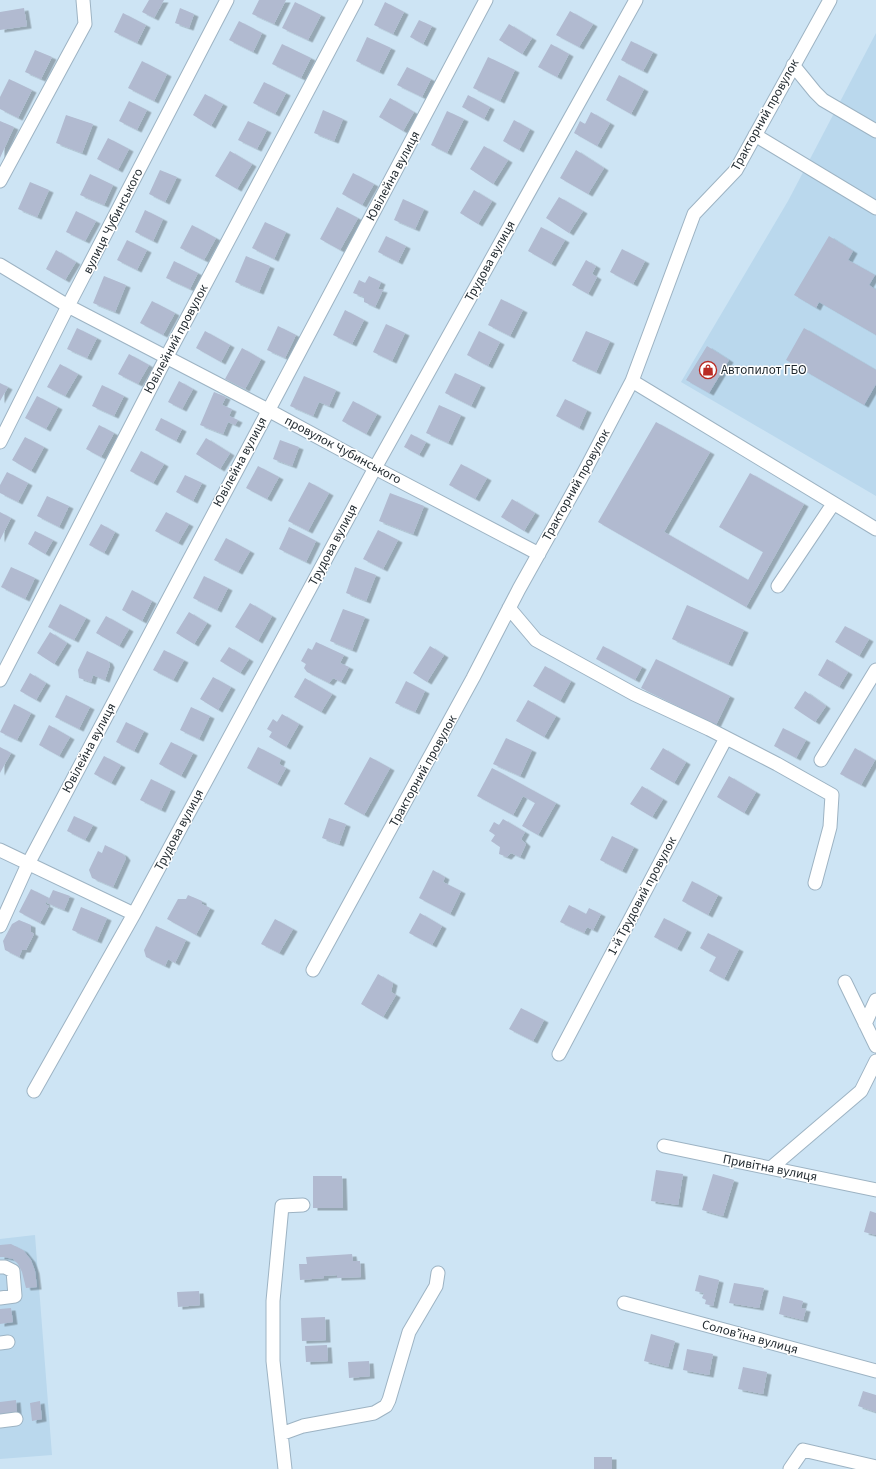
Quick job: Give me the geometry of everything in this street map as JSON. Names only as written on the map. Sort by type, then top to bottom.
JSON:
[{"type":"street","points":[[0,181],[85,24],[83,0]]},
{"type":"street","name":"вулиця Чубинського","points":[[0,442],[68,306],[227,0]]},
{"type":"street","name":"Ювілейний провулок","points":[[0,680],[166,356],[356,0]]},
{"type":"street","name":"Ювілейна вулиця","points":[[0,926],[28,864],[486,0]]},
{"type":"street","name":"Трудова вулиця","points":[[34,1091],[134,914],[375,468],[636,0]]},
{"type":"street","name":"Тракторний провулок","points":[[313,970],[473,678],[509,608],[581,478],[632,381],[694,214],[736,170],[830,0]]},
{"type":"street","points":[[794,65],[815,92],[824,100],[876,131]]},
{"type":"street","points":[[754,135],[876,208]]},
{"type":"street","name":"провулок Чубинського","points":[[0,265],[68,306],[166,356],[539,554]]},
{"type":"street","points":[[632,381],[876,529]]},
{"type":"street","points":[[778,586],[833,504]]},
{"type":"street","points":[[509,608],[536,640],[634,694],[777,764],[832,795],[830,827],[815,883]]},
{"type":"street","points":[[821,760],[876,670]]},
{"type":"street","name":"1-й Трудовий провулок","points":[[558,1054],[726,738]]},
{"type":"street","points":[[0,850],[134,914]]},
{"type":"street","points":[[845,982],[876,1046]]},
{"type":"street","points":[[865,1024],[876,1000]]},
{"type":"street","points":[[772,1168],[861,1091],[876,1061]]},
{"type":"street","name":"Привітна вулиця","points":[[664,1146],[876,1190]]},
{"type":"street","points":[[285,1469],[273,1361],[273,1301],[282,1206],[303,1205]]},
{"type":"street","points":[[0,1267],[5,1267],[13,1271],[15,1296],[0,1298]]},
{"type":"street","points":[[281,1434],[302,1426],[374,1413],[386,1406],[409,1332],[436,1286],[438,1273]]},
{"type":"street","name":"Соловʼїна вулиця","points":[[624,1303],[876,1371]]},
{"type":"street","points":[[0,1421],[16,1419]]},
{"type":"street","points":[[790,1469],[803,1450],[876,1467]]},
{"type":"shaded area","points":[[876,33],[876,496],[681,382],[788,201]]},
{"type":"shaded area","points":[[35,1235],[52,1455],[0,1459],[0,1239]]},
{"type":"building","points":[[149,0],[164,0],[154,18],[142,12]]},
{"type":"building","points":[[259,0],[286,0],[274,24],[252,14]]},
{"type":"building","points":[[295,2],[321,15],[308,40],[282,28]]},
{"type":"building","points":[[385,2],[404,12],[393,34],[374,25]]},
{"type":"building","points":[[24,8],[27,26],[0,30],[0,12]]},
{"type":"building","points":[[180,8],[194,14],[189,28],[175,23]]},
{"type":"building","points":[[570,11],[593,24],[579,47],[556,35]]},
{"type":"building","points":[[123,13],[146,25],[137,43],[114,32]]},
{"type":"building","points":[[419,20],[432,26],[423,44],[410,37]]},
{"type":"building","points":[[239,21],[262,33],[253,52],[229,40]]},
{"type":"building","points":[[509,24],[532,38],[522,54],[499,40]]},
{"type":"building","points":[[367,37],[391,48],[379,72],[356,61]]},
{"type":"building","points":[[631,41],[653,52],[643,71],[621,60]]},
{"type":"building","points":[[282,44],[311,58],[301,78],[272,64]]},
{"type":"building","points":[[551,44],[569,54],[557,77],[538,67]]},
{"type":"building","points":[[35,50],[52,57],[41,79],[25,72]]},
{"type":"building","points":[[488,57],[515,70],[500,101],[473,88]]},
{"type":"building","points":[[142,61],[167,74],[154,101],[128,88]]},
{"type":"building","points":[[407,67],[431,79],[422,97],[397,85]]},
{"type":"building","points":[[619,75],[644,89],[631,114],[606,100]]},
{"type":"building","points":[[9,79],[32,90],[18,118],[0,109],[0,97]]},
{"type":"building","points":[[264,82],[286,93],[275,114],[253,103]]},
{"type":"building","points":[[205,94],[223,104],[211,126],[193,115]]},
{"type":"building","points":[[468,95],[490,107],[484,119],[462,107]]},
{"type":"building","points":[[390,98],[414,112],[403,131],[379,117]]},
{"type":"building","points":[[129,101],[147,110],[137,130],[119,121]]},
{"type":"building","points":[[323,110],[343,119],[334,141],[314,133]]},
{"type":"building","points":[[447,111],[464,119],[447,153],[431,145]]},
{"type":"building","points":[[591,112],[610,123],[597,146],[574,133],[580,121],[585,124]]},
{"type":"building","points":[[66,115],[93,124],[82,153],[56,143]]},
{"type":"building","points":[[514,120],[530,129],[519,150],[503,141]]},
{"type":"building","points":[[0,121],[14,127],[0,158]]},
{"type":"building","points":[[248,121],[267,130],[257,149],[238,140]]},
{"type":"building","points":[[108,138],[129,149],[118,170],[97,159]]},
{"type":"building","points":[[484,146],[508,160],[493,184],[470,169]]},
{"type":"building","points":[[576,150],[604,168],[588,194],[560,178]]},
{"type":"building","points":[[230,151],[252,164],[237,189],[215,176]]},
{"type":"building","points":[[160,170],[177,177],[165,202],[149,194]]},
{"type":"building","points":[[353,173],[374,184],[362,205],[342,194]]},
{"type":"building","points":[[90,174],[113,185],[104,205],[80,195]]},
{"type":"building","points":[[30,182],[49,190],[37,217],[18,209]]},
{"type":"building","points":[[474,190],[492,201],[478,224],[460,213]]},
{"type":"building","points":[[559,197],[583,211],[569,233],[546,218]]},
{"type":"building","points":[[403,199],[424,209],[415,229],[394,220]]},
{"type":"building","points":[[337,207],[358,218],[340,250],[320,239]]},
{"type":"building","points":[[145,210],[163,219],[153,241],[135,232]]},
{"type":"building","points":[[76,211],[96,221],[85,241],[66,232]]},
{"type":"building","points":[[265,222],[286,232],[274,259],[252,248]]},
{"type":"building","points":[[192,225],[216,238],[204,260],[180,248]]},
{"type":"building","points":[[541,227],[565,240],[551,264],[528,251]]},
{"type":"building","points":[[386,236],[406,246],[398,262],[378,252]]},
{"type":"building","points":[[829,236],[853,251],[848,260],[875,275],[869,285],[876,290],[876,335],[819,302],[816,308],[794,295]]},
{"type":"building","points":[[127,240],[147,250],[137,270],[117,260]]},
{"type":"building","points":[[622,249],[645,261],[633,284],[610,272]]},
{"type":"building","points":[[56,250],[76,262],[65,280],[46,269]]},
{"type":"building","points":[[246,256],[270,266],[259,292],[235,282]]},
{"type":"building","points":[[586,260],[596,266],[592,274],[597,277],[588,294],[572,285]]},
{"type":"building","points":[[174,261],[198,273],[190,289],[166,278]]},
{"type":"building","points":[[104,276],[126,285],[115,312],[93,303]]},
{"type":"building","points":[[369,276],[381,282],[378,289],[383,290],[375,307],[364,302],[364,297],[353,293],[359,280],[365,283]]},
{"type":"building","points":[[501,299],[523,310],[510,336],[488,325]]},
{"type":"building","points":[[152,301],[175,313],[163,335],[140,323]]},
{"type":"building","points":[[345,310],[364,320],[352,344],[333,335]]},
{"type":"building","points":[[386,324],[405,333],[392,361],[373,352]]},
{"type":"building","points":[[278,326],[296,335],[285,358],[267,350]]},
{"type":"building","points":[[77,328],[97,338],[87,358],[67,349]]},
{"type":"building","points":[[804,328],[876,370],[876,384],[864,405],[786,360]]},
{"type":"building","points":[[205,331],[230,345],[221,362],[196,348]]},
{"type":"building","points":[[479,331],[500,342],[488,366],[467,355]]},
{"type":"building","points":[[586,331],[610,341],[596,372],[572,361]]},
{"type":"building","points":[[707,346],[729,360],[709,393],[686,380]]},
{"type":"building","points":[[242,348],[261,359],[245,389],[225,379]]},
{"type":"building","points":[[129,354],[149,365],[138,384],[118,374]]},
{"type":"building","points":[[60,364],[78,374],[65,396],[47,387]]},
{"type":"building","points":[[455,373],[481,385],[471,406],[445,393]]},
{"type":"building","points":[[304,376],[336,390],[329,406],[319,402],[313,416],[290,406]]},
{"type":"building","points":[[179,381],[193,389],[182,409],[168,402]]},
{"type":"building","points":[[0,383],[8,387],[0,401]]},
{"type":"building","points":[[102,385],[124,396],[114,416],[92,406]]},
{"type":"building","points":[[214,392],[226,397],[222,405],[232,409],[229,416],[238,420],[235,425],[228,422],[223,434],[200,425]]},
{"type":"building","points":[[37,396],[58,407],[46,429],[25,418]]},
{"type":"building","points":[[565,399],[587,410],[579,428],[556,416]]},
{"type":"building","points":[[353,401],[377,414],[366,434],[342,421]]},
{"type":"building","points":[[439,405],[461,415],[448,443],[426,433]]},
{"type":"building","points":[[161,418],[182,429],[176,441],[155,430]]},
{"type":"building","points":[[656,422],[710,452],[664,532],[748,580],[763,552],[719,527],[750,473],[804,504],[746,607],[598,522]]},
{"type":"building","points":[[99,425],[114,433],[101,457],[86,449]]},
{"type":"building","points":[[411,434],[426,442],[419,455],[404,447]]},
{"type":"building","points":[[25,437],[44,447],[31,471],[12,460]]},
{"type":"building","points":[[206,438],[230,453],[220,469],[196,454]]},
{"type":"building","points":[[280,440],[299,447],[292,466],[273,459]]},
{"type":"building","points":[[141,451],[164,464],[153,483],[130,471]]},
{"type":"building","points":[[461,464],[487,478],[475,499],[449,485]]},
{"type":"building","points":[[258,466],[279,477],[267,499],[246,488]]},
{"type":"building","points":[[7,472],[28,483],[18,502],[0,493],[0,485]]},
{"type":"building","points":[[185,475],[202,483],[193,501],[176,492]]},
{"type":"building","points":[[309,482],[329,493],[308,531],[288,521]]},
{"type":"building","points":[[390,493],[424,506],[413,534],[379,521]]},
{"type":"building","points":[[47,496],[69,506],[59,527],[37,516]]},
{"type":"building","points":[[512,499],[535,513],[524,531],[501,517]]},
{"type":"building","points":[[0,512],[11,518],[0,540]]},
{"type":"building","points":[[166,512],[189,524],[178,543],[155,531]]},
{"type":"building","points":[[101,524],[115,532],[104,553],[89,545]]},
{"type":"building","points":[[289,527],[316,541],[306,562],[279,549]]},
{"type":"building","points":[[378,530],[398,540],[383,569],[363,559]]},
{"type":"building","points":[[35,531],[53,540],[45,554],[28,544]]},
{"type":"building","points":[[226,538],[250,551],[238,572],[214,560]]},
{"type":"building","points":[[11,567],[35,578],[25,599],[1,587]]},
{"type":"building","points":[[355,567],[376,575],[366,601],[346,593]]},
{"type":"building","points":[[204,576],[228,588],[217,610],[193,598]]},
{"type":"building","points":[[132,590],[152,601],[142,621],[122,610]]},
{"type":"building","points":[[250,603],[272,616],[258,641],[235,627]]},
{"type":"building","points":[[60,604],[86,618],[74,640],[48,627]]},
{"type":"building","points":[[687,605],[744,630],[728,664],[672,639]]},
{"type":"building","points":[[343,609],[365,617],[352,650],[330,641]]},
{"type":"building","points":[[189,612],[207,623],[194,644],[176,633]]},
{"type":"building","points":[[106,616],[129,629],[119,646],[96,633]]},
{"type":"building","points":[[845,626],[869,639],[859,656],[835,642]]},
{"type":"building","points":[[50,632],[67,643],[54,664],[37,653]]},
{"type":"building","points":[[316,642],[344,655],[340,663],[349,667],[341,682],[333,678],[329,683],[307,672],[304,668],[306,664],[301,661],[308,648],[312,650]]},
{"type":"building","points":[[430,646],[444,655],[427,682],[413,673]]},
{"type":"building","points":[[603,646],[642,667],[635,680],[596,659]]},
{"type":"building","points":[[229,647],[249,659],[240,673],[220,661]]},
{"type":"building","points":[[164,650],[184,660],[173,680],[153,670]]},
{"type":"building","points":[[87,651],[108,661],[110,665],[105,680],[93,675],[91,682],[79,678],[78,670]]},
{"type":"building","points":[[656,659],[730,696],[716,725],[641,688]]},
{"type":"building","points":[[827,659],[848,672],[839,687],[818,675]]},
{"type":"building","points":[[545,666],[571,681],[560,701],[533,686]]},
{"type":"building","points":[[30,673],[46,683],[36,700],[20,691]]},
{"type":"building","points":[[213,677],[231,687],[218,710],[200,699]]},
{"type":"building","points":[[305,678],[332,694],[321,712],[294,697]]},
{"type":"building","points":[[406,681],[425,691],[415,712],[395,703]]},
{"type":"building","points":[[805,691],[826,706],[815,722],[794,708]]},
{"type":"building","points":[[66,695],[90,707],[79,729],[55,717]]},
{"type":"building","points":[[528,700],[556,716],[544,737],[516,721]]},
{"type":"building","points":[[14,704],[31,713],[17,740],[0,732]]},
{"type":"building","points":[[191,707],[210,716],[199,739],[180,730]]},
{"type":"building","points":[[282,714],[299,724],[286,747],[269,737],[272,732],[267,729],[273,719],[277,722]]},
{"type":"building","points":[[126,722],[144,731],[134,751],[116,742]]},
{"type":"building","points":[[49,725],[70,737],[59,756],[39,745]]},
{"type":"building","points":[[783,728],[806,740],[796,758],[774,746]]},
{"type":"building","points":[[506,738],[532,750],[520,776],[493,764]]},
{"type":"building","points":[[171,742],[193,753],[181,776],[159,764]]},
{"type":"building","points":[[0,747],[11,753],[0,773]]},
{"type":"building","points":[[258,747],[281,759],[279,764],[286,768],[277,784],[247,768]]},
{"type":"building","points":[[663,748],[686,762],[674,783],[650,769]]},
{"type":"building","points":[[855,748],[875,760],[861,785],[840,774]]},
{"type":"building","points":[[104,756],[121,765],[111,783],[94,774]]},
{"type":"building","points":[[370,757],[390,768],[364,815],[344,804]]},
{"type":"building","points":[[492,768],[556,803],[538,835],[522,826],[535,803],[523,796],[513,815],[477,796]]},
{"type":"building","points":[[729,776],[756,792],[744,813],[717,797]]},
{"type":"building","points":[[151,779],[171,789],[161,810],[140,800]]},
{"type":"building","points":[[642,786],[663,799],[652,817],[630,804]]},
{"type":"building","points":[[74,816],[93,825],[85,840],[67,831]]},
{"type":"building","points":[[329,818],[346,824],[339,844],[322,838]]},
{"type":"building","points":[[503,819],[525,832],[521,839],[526,844],[520,857],[511,853],[507,857],[499,854],[500,847],[491,841],[495,835],[489,831],[494,822],[499,825]]},
{"type":"building","points":[[612,836],[634,847],[622,871],[600,860]]},
{"type":"building","points":[[105,845],[123,854],[126,858],[113,887],[92,878],[89,870],[98,851],[102,853]]},
{"type":"building","points":[[433,870],[445,877],[443,882],[461,891],[450,914],[419,898]]},
{"type":"building","points":[[692,881],[718,895],[708,915],[682,901]]},
{"type":"building","points":[[31,889],[49,898],[45,904],[49,906],[40,923],[19,912]]},
{"type":"building","points":[[53,890],[70,896],[64,910],[47,903]]},
{"type":"building","points":[[188,895],[202,901],[202,904],[210,908],[196,935],[167,919],[178,899],[186,899]]},
{"type":"building","points":[[569,905],[586,914],[589,908],[601,914],[593,930],[587,927],[584,933],[560,922]]},
{"type":"building","points":[[81,907],[107,918],[97,941],[72,930]]},
{"type":"building","points":[[420,913],[442,926],[432,945],[409,933]]},
{"type":"building","points":[[664,918],[687,930],[677,949],[654,937]]},
{"type":"building","points":[[275,919],[293,929],[279,953],[261,944]]},
{"type":"building","points":[[19,920],[31,925],[31,932],[34,934],[26,950],[22,950],[19,957],[5,950],[3,941],[12,924]]},
{"type":"building","points":[[156,926],[186,940],[175,963],[168,959],[165,966],[146,957],[144,950]]},
{"type":"building","points":[[708,933],[739,949],[724,979],[709,971],[716,957],[700,948]]},
{"type":"building","points":[[378,974],[393,983],[391,992],[396,995],[383,1017],[361,1004]]},
{"type":"building","points":[[521,1008],[544,1020],[533,1041],[509,1029]]},
{"type":"building","points":[[656,1170],[683,1174],[678,1205],[651,1201]]},
{"type":"building","points":[[713,1174],[734,1180],[723,1216],[702,1210]]},
{"type":"building","points":[[313,1176],[342,1176],[343,1208],[313,1208]]},
{"type":"building","points":[[870,1211],[876,1213],[876,1235],[864,1232]]},
{"type":"building","points":[[11,1244],[23,1250],[31,1260],[35,1271],[37,1287],[26,1288],[22,1272],[18,1264],[13,1259],[0,1257],[0,1245]]},
{"type":"building","points":[[352,1254],[353,1261],[360,1261],[361,1277],[337,1278],[337,1275],[324,1276],[324,1278],[300,1280],[299,1264],[307,1264],[306,1257]]},
{"type":"building","points":[[699,1275],[719,1280],[713,1306],[705,1304],[706,1300],[702,1298],[704,1293],[695,1291]]},
{"type":"building","points":[[734,1283],[764,1288],[759,1308],[729,1303]]},
{"type":"building","points":[[199,1291],[200,1305],[178,1307],[177,1292]]},
{"type":"building","points":[[783,1296],[803,1301],[801,1308],[806,1309],[803,1320],[779,1314]]},
{"type":"building","points":[[11,1308],[13,1322],[0,1324],[0,1309]]},
{"type":"building","points":[[325,1317],[326,1340],[302,1341],[301,1318]]},
{"type":"building","points":[[651,1334],[675,1341],[668,1367],[644,1361]]},
{"type":"building","points":[[327,1345],[328,1361],[306,1362],[305,1346]]},
{"type":"building","points":[[687,1349],[713,1354],[709,1375],[683,1370]]},
{"type":"building","points":[[369,1361],[370,1376],[349,1378],[348,1362]]},
{"type":"building","points":[[743,1367],[767,1372],[763,1394],[738,1389]]},
{"type":"building","points":[[863,1391],[876,1395],[876,1412],[858,1406]]},
{"type":"building","points":[[16,1400],[17,1412],[0,1414],[0,1402]]},
{"type":"building","points":[[40,1401],[42,1419],[32,1421],[30,1403]]},
{"type":"building","points":[[594,1457],[612,1457],[612,1469],[594,1469]]},
{"type":"place","name":"Автопилот ГБО","points":[[708,370]]}]
